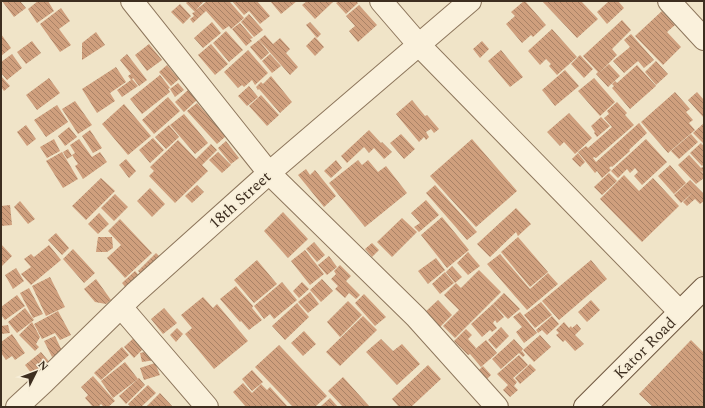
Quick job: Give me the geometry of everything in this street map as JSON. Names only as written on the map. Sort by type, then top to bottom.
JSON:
[{"type":"street","points":[[132,1],[270,173],[416,317],[497,407]]},
{"type":"street","points":[[381,1],[419,45],[680,312]]},
{"type":"street","name":"18th Street","points":[[17,407],[134,294],[270,173],[470,1]]},
{"type":"street","points":[[669,1],[704,39]]},
{"type":"street","name":"Kator Road","points":[[585,407],[704,288]]},
{"type":"street","points":[[121,307],[207,407]]},
{"type":"building","points":[[2,1],[20,1],[26,8],[14,17]]},
{"type":"building","points":[[38,1],[48,1],[54,11],[37,23],[28,9]]},
{"type":"building","points":[[188,1],[204,1],[196,10],[207,1],[229,1],[244,18],[231,29],[229,26],[223,30],[206,11],[193,23],[190,19],[194,16],[192,13],[195,12],[186,3]]},
{"type":"building","points":[[232,1],[257,1],[270,16],[260,24],[249,11],[244,15]]},
{"type":"building","points":[[270,1],[297,1],[281,14]]},
{"type":"building","points":[[307,1],[334,1],[315,19],[302,5]]},
{"type":"building","points":[[339,1],[356,1],[358,3],[346,14],[336,3]]},
{"type":"building","points":[[524,1],[546,25],[533,37],[531,35],[522,43],[506,24],[515,16],[511,12]]},
{"type":"building","points":[[542,1],[581,1],[598,19],[577,38]]},
{"type":"building","points":[[609,1],[618,1],[624,8],[607,24],[597,12]]},
{"type":"building","points":[[180,4],[191,16],[183,24],[171,12]]},
{"type":"building","points":[[359,5],[377,25],[358,42],[349,31],[355,26],[346,16]]},
{"type":"building","points":[[61,8],[70,21],[59,29],[71,45],[60,52],[40,24]]},
{"type":"building","points":[[662,11],[675,25],[667,32],[681,47],[663,65],[635,36]]},
{"type":"building","points":[[249,14],[263,30],[254,37],[241,22]]},
{"type":"building","points":[[622,20],[631,30],[612,49],[617,55],[599,73],[609,64],[620,76],[608,87],[596,74],[598,72],[583,56]]},
{"type":"building","points":[[212,22],[221,33],[203,48],[194,38]]},
{"type":"building","points":[[310,22],[321,34],[317,38],[306,25]]},
{"type":"building","points":[[240,23],[253,38],[250,39],[252,41],[246,46],[232,29]]},
{"type":"building","points":[[552,29],[577,57],[557,75],[549,66],[551,64],[546,59],[540,65],[528,51]]},
{"type":"building","points":[[226,31],[243,50],[229,62],[213,43]]},
{"type":"building","points":[[96,32],[105,45],[82,60],[82,43]]},
{"type":"building","points":[[1,34],[11,48],[1,56]]},
{"type":"building","points":[[631,34],[654,60],[644,68],[638,61],[624,73],[613,61],[630,47],[624,40]]},
{"type":"building","points":[[265,35],[273,44],[280,38],[290,49],[286,53],[298,67],[290,75],[259,40]]},
{"type":"building","points":[[315,37],[324,47],[315,56],[306,46]]},
{"type":"building","points":[[259,40],[269,53],[261,60],[250,47]]},
{"type":"building","points":[[32,41],[41,53],[26,64],[17,52]]},
{"type":"building","points":[[482,41],[489,49],[480,58],[473,49]]},
{"type":"building","points":[[149,44],[162,60],[147,71],[135,55]]},
{"type":"building","points":[[211,44],[228,64],[215,75],[198,55]]},
{"type":"building","points":[[248,50],[268,73],[255,85],[252,80],[244,87],[242,85],[238,88],[224,72]]},
{"type":"building","points":[[501,50],[523,77],[510,87],[488,61]]},
{"type":"building","points":[[12,54],[22,68],[7,80],[1,73],[1,62]]},
{"type":"building","points":[[127,54],[147,80],[139,86],[133,78],[132,79],[138,86],[122,97],[117,90],[131,80],[128,76],[131,74],[120,60]]},
{"type":"building","points":[[270,54],[281,66],[272,73],[262,61]]},
{"type":"building","points":[[580,55],[593,69],[584,78],[571,64]]},
{"type":"building","points":[[656,61],[668,74],[656,85],[645,72]]},
{"type":"building","points":[[167,65],[179,79],[171,86],[159,72]]},
{"type":"building","points":[[637,65],[656,86],[630,109],[612,88],[614,86],[612,84],[615,81],[617,83]]},
{"type":"building","points":[[116,67],[126,82],[110,93],[115,101],[97,113],[82,89]]},
{"type":"building","points":[[565,70],[579,86],[555,106],[542,90]]},
{"type":"building","points":[[160,75],[170,88],[168,89],[170,92],[142,114],[130,99]]},
{"type":"building","points":[[1,76],[10,86],[4,91],[1,87]]},
{"type":"building","points":[[271,76],[292,102],[280,113],[256,87],[261,82],[263,84]]},
{"type":"building","points":[[49,78],[60,93],[37,110],[26,95]]},
{"type":"building","points":[[594,78],[615,102],[600,116],[578,91]]},
{"type":"building","points":[[178,83],[184,90],[175,97],[170,89]]},
{"type":"building","points":[[249,86],[258,97],[247,106],[238,96]]},
{"type":"building","points":[[189,89],[198,99],[184,112],[175,102]]},
{"type":"building","points":[[675,92],[690,109],[686,112],[693,120],[689,123],[695,130],[668,153],[641,122]]},
{"type":"building","points":[[697,92],[704,100],[704,118],[688,100]]},
{"type":"building","points":[[261,95],[279,115],[267,126],[249,106]]},
{"type":"building","points":[[168,97],[180,111],[154,134],[142,120]]},
{"type":"building","points":[[412,100],[425,116],[427,115],[439,129],[434,133],[431,129],[426,132],[429,137],[426,140],[424,137],[419,142],[396,114]]},
{"type":"building","points":[[75,101],[92,125],[78,134],[62,109]]},
{"type":"building","points":[[617,102],[627,113],[625,115],[634,125],[596,158],[594,157],[593,158],[596,162],[639,123],[647,133],[629,150],[630,151],[609,168],[611,170],[602,178],[597,171],[595,173],[578,152],[586,146],[588,148],[612,127],[604,118],[609,114],[607,111]]},
{"type":"building","points":[[197,103],[226,136],[217,144],[187,111]]},
{"type":"building","points":[[124,104],[151,136],[128,155],[102,124]]},
{"type":"building","points":[[57,105],[68,122],[46,137],[34,120]]},
{"type":"building","points":[[569,113],[592,138],[575,154],[564,142],[560,146],[547,132]]},
{"type":"building","points":[[184,114],[208,143],[195,154],[170,125]]},
{"type":"building","points":[[601,117],[610,126],[597,137],[591,126]]},
{"type":"building","points":[[704,123],[704,142],[703,143],[693,133]]},
{"type":"building","points":[[26,125],[36,139],[27,146],[17,132]]},
{"type":"building","points":[[169,125],[179,137],[166,149],[155,137]]},
{"type":"building","points":[[69,127],[77,137],[65,146],[58,136]]},
{"type":"building","points":[[90,130],[102,148],[93,153],[82,136]]},
{"type":"building","points":[[369,130],[392,152],[384,159],[374,148],[369,153],[364,147],[347,163],[341,156]]},
{"type":"building","points":[[401,134],[415,149],[404,159],[390,143]]},
{"type":"building","points":[[691,134],[698,142],[679,159],[671,151]]},
{"type":"building","points":[[153,138],[164,150],[150,163],[139,150]]},
{"type":"building","points":[[54,139],[60,151],[47,158],[40,147]]},
{"type":"building","points":[[79,139],[92,157],[100,152],[107,162],[83,179],[75,166],[78,164],[72,155],[75,153],[70,145]]},
{"type":"building","points":[[472,139],[517,191],[476,227],[430,176]]},
{"type":"building","points":[[646,139],[667,162],[642,185],[634,176],[638,172],[635,168],[630,173],[627,169],[618,178],[611,171]]},
{"type":"building","points":[[178,140],[196,159],[211,144],[217,150],[202,165],[208,171],[175,203],[149,176],[154,171],[150,167]]},
{"type":"building","points":[[226,141],[239,158],[231,164],[218,148]]},
{"type":"building","points":[[701,143],[702,145],[704,144],[704,164],[702,166],[690,153]]},
{"type":"building","points":[[68,149],[72,156],[67,159],[63,152]]},
{"type":"building","points":[[62,152],[78,179],[63,188],[46,161]]},
{"type":"building","points":[[218,152],[231,165],[222,173],[209,160]]},
{"type":"building","points":[[578,153],[585,162],[580,167],[572,159]]},
{"type":"building","points":[[689,155],[701,168],[704,166],[704,173],[700,170],[704,174],[704,178],[696,184],[678,165]]},
{"type":"building","points":[[126,159],[136,171],[129,178],[119,165]]},
{"type":"building","points":[[336,160],[342,168],[331,178],[324,171]]},
{"type":"building","points":[[358,160],[362,165],[368,160],[378,172],[386,166],[407,193],[365,227],[329,183]]},
{"type":"building","points":[[670,165],[686,183],[674,194],[658,176]]},
{"type":"building","points":[[306,169],[310,175],[315,170],[336,196],[324,207],[298,175]]},
{"type":"building","points":[[609,173],[617,181],[602,195],[594,187]]},
{"type":"building","points":[[624,175],[639,191],[653,178],[679,206],[642,242],[600,199]]},
{"type":"building","points":[[101,178],[115,191],[86,220],[72,206]]},
{"type":"building","points":[[690,180],[704,194],[704,201],[700,204],[695,199],[687,206],[683,202],[693,192],[681,203],[674,195]]},
{"type":"building","points":[[197,185],[204,192],[192,203],[185,196]]},
{"type":"building","points":[[435,185],[477,232],[467,240],[426,193]]},
{"type":"building","points":[[150,188],[165,204],[152,217],[137,201]]},
{"type":"building","points":[[115,194],[128,207],[114,221],[101,208]]},
{"type":"building","points":[[426,200],[439,215],[419,232],[414,227],[420,223],[411,213]]},
{"type":"building","points":[[20,201],[35,219],[28,224],[14,207]]},
{"type":"building","points":[[10,205],[12,225],[1,226],[1,206]]},
{"type":"building","points":[[516,208],[531,224],[518,236],[516,232],[490,257],[477,244]]},
{"type":"building","points":[[283,212],[308,239],[288,258],[264,231]]},
{"type":"building","points":[[99,213],[109,224],[98,234],[88,224]]},
{"type":"building","points":[[442,217],[469,250],[447,268],[421,235]]},
{"type":"building","points":[[402,218],[417,232],[392,257],[377,242]]},
{"type":"building","points":[[120,219],[152,253],[125,278],[107,258],[121,245],[108,231]]},
{"type":"building","points":[[56,233],[69,248],[62,255],[48,240]]},
{"type":"building","points":[[98,237],[112,237],[113,248],[107,252],[96,252]]},
{"type":"building","points":[[518,237],[548,272],[530,287],[501,252]]},
{"type":"building","points":[[314,242],[325,255],[317,262],[306,249]]},
{"type":"building","points":[[372,243],[379,250],[372,257],[365,249]]},
{"type":"building","points":[[1,244],[12,256],[1,267]]},
{"type":"building","points":[[49,245],[61,260],[31,285],[21,274],[31,267],[24,259],[31,254],[34,257]]},
{"type":"building","points":[[73,249],[95,273],[84,283],[63,259]]},
{"type":"building","points":[[305,250],[324,274],[310,285],[291,261]]},
{"type":"building","points":[[468,252],[480,266],[468,275],[457,263]]},
{"type":"building","points":[[156,253],[164,261],[146,279],[138,271]]},
{"type":"building","points":[[500,254],[530,289],[548,273],[558,284],[527,310],[487,264]]},
{"type":"building","points":[[329,256],[337,267],[327,275],[318,265]]},
{"type":"building","points":[[436,258],[445,270],[428,284],[418,271]]},
{"type":"building","points":[[257,260],[277,284],[254,303],[234,280]]},
{"type":"building","points":[[591,260],[607,279],[559,320],[542,301]]},
{"type":"building","points":[[340,265],[351,276],[346,281],[360,295],[356,299],[349,293],[345,298],[335,289],[338,286],[331,279],[336,274],[334,271]]},
{"type":"building","points":[[452,266],[462,277],[455,283],[446,272]]},
{"type":"building","points":[[16,268],[24,281],[13,289],[5,275]]},
{"type":"building","points":[[479,270],[501,292],[455,338],[443,326],[459,310],[444,295],[456,283],[461,288]]},
{"type":"building","points":[[135,271],[144,281],[126,288],[122,283]]},
{"type":"building","points":[[445,272],[454,283],[440,294],[432,284]]},
{"type":"building","points":[[50,277],[65,307],[46,316],[32,286]]},
{"type":"building","points":[[96,279],[111,300],[106,304],[95,302],[84,289]]},
{"type":"building","points":[[322,279],[333,291],[321,302],[310,290]]},
{"type":"building","points":[[282,282],[297,300],[274,319],[270,314],[264,319],[254,306]]},
{"type":"building","points":[[302,282],[309,289],[299,298],[293,291]]},
{"type":"building","points":[[236,286],[253,306],[252,308],[262,320],[249,330],[220,299]]},
{"type":"building","points":[[29,288],[43,314],[33,318],[20,293]]},
{"type":"building","points":[[310,292],[319,304],[308,313],[298,302]]},
{"type":"building","points":[[504,293],[520,309],[508,319],[493,304]]},
{"type":"building","points":[[364,294],[386,317],[375,326],[355,303]]},
{"type":"building","points":[[17,295],[25,306],[5,320],[1,315],[1,307]]},
{"type":"building","points":[[203,297],[213,308],[217,304],[248,341],[214,369],[185,334],[192,328],[181,315]]},
{"type":"building","points":[[438,300],[452,315],[438,329],[423,314]]},
{"type":"building","points":[[591,300],[600,310],[587,322],[578,312]]},
{"type":"building","points":[[348,301],[362,315],[340,337],[327,322]]},
{"type":"building","points":[[541,302],[552,315],[535,328],[524,315]]},
{"type":"building","points":[[297,303],[309,317],[285,340],[272,326]]},
{"type":"building","points":[[493,304],[504,317],[497,323],[495,320],[493,323],[497,328],[492,332],[490,330],[482,337],[471,324]]},
{"type":"building","points":[[25,308],[34,320],[17,333],[8,322]]},
{"type":"building","points":[[164,308],[177,323],[163,334],[151,319]]},
{"type":"building","points":[[58,311],[71,335],[60,340],[55,333],[42,339],[34,324]]},
{"type":"building","points":[[520,312],[537,333],[524,343],[516,332],[522,327],[513,317]]},
{"type":"building","points":[[363,316],[377,330],[340,366],[326,352]]},
{"type":"building","points":[[552,316],[559,324],[547,335],[542,330],[538,333],[536,330]]},
{"type":"building","points":[[32,322],[40,337],[36,344],[39,347],[35,351],[19,335]]},
{"type":"building","points":[[564,322],[569,328],[571,326],[572,328],[577,324],[581,329],[575,335],[584,344],[575,351],[565,340],[563,342],[556,335],[559,333],[556,330]]},
{"type":"building","points":[[8,325],[10,333],[1,334],[1,326]]},
{"type":"building","points":[[501,327],[509,336],[496,349],[488,340]]},
{"type":"building","points":[[177,328],[183,334],[176,342],[170,335]]},
{"type":"building","points":[[466,329],[472,335],[468,339],[476,348],[473,351],[486,340],[497,353],[481,367],[470,354],[468,355],[454,341]]},
{"type":"building","points":[[304,331],[316,344],[303,356],[291,343]]},
{"type":"building","points":[[12,334],[25,353],[15,360],[12,356],[6,360],[1,353],[1,342]]},
{"type":"building","points":[[137,335],[147,345],[134,358],[124,347]]},
{"type":"building","points":[[540,335],[551,347],[534,362],[523,350]]},
{"type":"building","points":[[55,336],[64,355],[56,355],[52,357],[44,341]]},
{"type":"building","points":[[381,339],[393,351],[402,344],[420,364],[397,385],[366,352]]},
{"type":"building","points":[[514,339],[523,349],[520,353],[522,351],[525,355],[523,357],[519,353],[501,369],[492,359]]},
{"type":"building","points":[[691,340],[704,353],[704,407],[653,407],[639,394]]},
{"type":"building","points":[[279,345],[327,396],[315,407],[293,407],[255,367]]},
{"type":"building","points":[[122,347],[129,355],[101,380],[94,373]]},
{"type":"building","points":[[153,350],[155,360],[142,362],[140,353]]},
{"type":"building","points":[[41,352],[51,364],[35,378],[25,365]]},
{"type":"building","points":[[519,355],[528,365],[513,378],[517,382],[514,386],[518,390],[510,397],[503,390],[508,385],[497,374]]},
{"type":"building","points":[[125,362],[138,379],[113,398],[101,381]]},
{"type":"building","points":[[155,363],[160,375],[144,380],[140,368]]},
{"type":"building","points":[[530,364],[536,370],[520,384],[515,378]]},
{"type":"building","points":[[428,365],[441,379],[411,407],[399,407],[392,399]]},
{"type":"building","points":[[483,366],[491,375],[486,380],[478,371]]},
{"type":"building","points":[[252,370],[263,382],[252,391],[242,379]]},
{"type":"building","points":[[93,376],[115,401],[108,407],[104,407],[101,404],[98,407],[93,407],[85,398],[88,395],[81,387]]},
{"type":"building","points":[[343,377],[370,407],[343,407],[328,391]]},
{"type":"building","points":[[139,378],[145,385],[126,404],[119,396]]},
{"type":"building","points":[[243,383],[252,393],[261,384],[267,390],[270,387],[288,407],[246,407],[233,392]]},
{"type":"building","points":[[148,385],[156,393],[141,407],[131,407],[128,404]]},
{"type":"building","points":[[160,393],[173,407],[146,407]]},
{"type":"building","points":[[330,398],[338,407],[320,407]]}]
